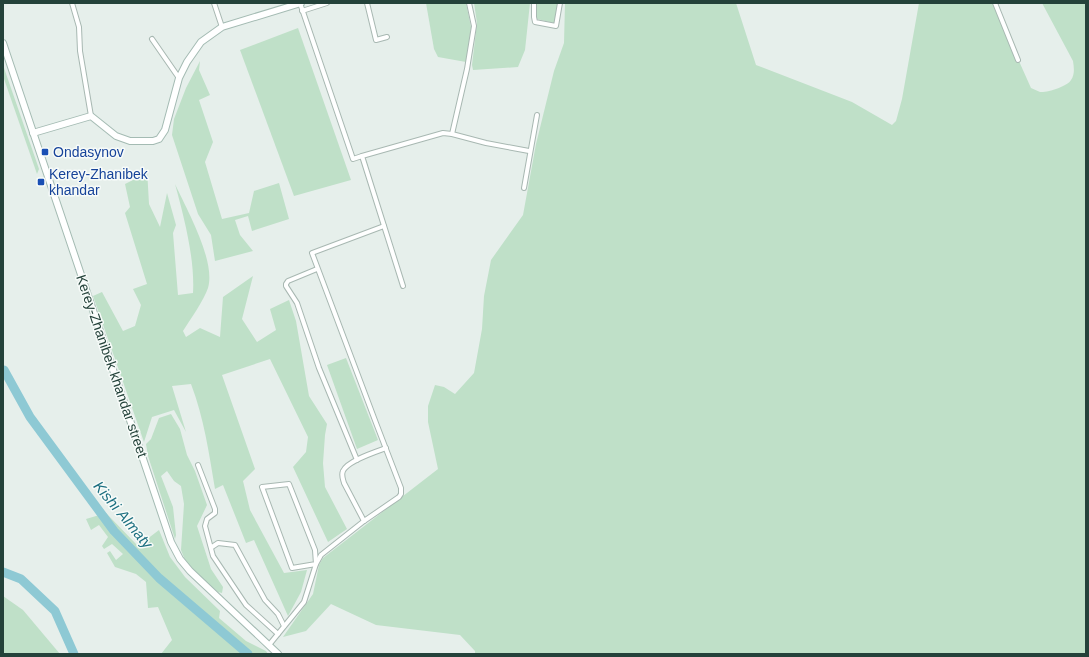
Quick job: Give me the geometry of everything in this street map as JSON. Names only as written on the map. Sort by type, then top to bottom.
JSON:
[{"type":"main road","points":[[33,133],[90,116],[116,136],[130,141],[153,142],[159,139],[165,130],[179,78],[187,62],[202,42],[222,27],[300,3]]},
{"type":"main road","name":"Kerey-Zhanibek khandar street","points":[[3,43],[171,542],[180,559],[190,571],[278,654]]},
{"type":"street","points":[[72,3],[79,27],[80,51],[90,116]]},
{"type":"street","points":[[214,3],[222,27]]},
{"type":"street","points":[[300,3],[352,159],[443,133],[530,151]]},
{"type":"street","points":[[302,11],[327,3]]},
{"type":"street","points":[[367,3],[376,40],[387,37]]},
{"type":"street","points":[[452,134],[467,69],[474,26],[469,3]]},
{"type":"street","points":[[534,3],[535,22],[556,26],[560,3]]},
{"type":"street","points":[[995,3],[1018,60]]},
{"type":"street","points":[[152,39],[179,78]]},
{"type":"street","points":[[524,188],[537,115]]},
{"type":"street","points":[[362,156],[403,286]]},
{"type":"street","points":[[269,645],[304,602],[316,564],[321,555],[364,521],[391,504],[401,494],[401,488],[312,253],[384,226]]},
{"type":"street","points":[[317,269],[288,281],[286,286],[296,303],[319,368],[357,460]]},
{"type":"street","points":[[364,521],[344,484],[342,477],[343,471],[348,464],[386,448]]},
{"type":"street","points":[[198,465],[215,509],[215,513],[207,519],[205,526],[212,547],[213,556],[246,605],[278,634]]},
{"type":"street","points":[[290,484],[315,550],[316,564],[292,568],[262,487],[290,484]]},
{"type":"street","points":[[212,547],[218,543],[235,545],[265,600],[278,614],[284,626]]},
{"type":"green space","points":[[426,3],[466,3],[471,27],[466,62],[438,57],[434,49]]},
{"type":"green space","points":[[474,3],[530,3],[525,50],[518,67],[473,70],[472,65],[477,23]]},
{"type":"green space","points":[[536,3],[558,3],[554,23],[537,19]]},
{"type":"green space","points":[[565,3],[736,3],[756,65],[852,102],[892,125],[896,121],[902,99],[919,3],[993,3],[1031,88],[1043,92],[1057,89],[1066,85],[1071,80],[1074,69],[1073,61],[1042,3],[1086,3],[1086,654],[475,654],[475,651],[460,635],[376,625],[331,604],[306,631],[283,637],[313,594],[319,565],[323,558],[438,469],[428,422],[428,406],[435,385],[444,387],[455,394],[474,373],[482,329],[484,296],[491,260],[523,215],[536,144],[554,71],[564,43]]},
{"type":"green space","points":[[298,28],[351,180],[294,196],[240,50]]},
{"type":"green space","points":[[200,61],[199,70],[210,95],[199,100],[213,142],[205,162],[222,219],[249,213],[254,191],[279,183],[289,219],[252,231],[248,216],[235,220],[240,235],[253,251],[215,261],[211,235],[198,214],[172,135],[174,119],[186,88]]},
{"type":"green space","points":[[3,65],[39,169],[37,174],[3,76]]},
{"type":"green space","points":[[147,169],[149,204],[160,227],[167,193],[176,225],[173,233],[178,295],[193,293],[193,280],[191,252],[175,184],[193,221],[208,264],[208,288],[183,331],[186,337],[200,328],[220,337],[223,297],[253,276],[242,319],[257,342],[276,330],[270,309],[289,300],[296,321],[309,396],[327,424],[323,463],[325,487],[347,529],[328,542],[293,467],[306,452],[308,437],[270,359],[222,375],[255,469],[243,481],[250,510],[284,573],[307,570],[301,592],[288,616],[254,540],[246,543],[223,485],[215,489],[203,423],[191,384],[172,386],[186,432],[174,410],[152,417],[144,442],[93,296],[102,292],[123,331],[135,326],[141,305],[133,289],[147,284],[125,213],[130,207],[125,184],[139,177]]},
{"type":"green space","points":[[346,358],[378,440],[357,449],[327,365]]},
{"type":"green space","points":[[171,414],[180,429],[187,455],[195,471],[207,505],[197,526],[211,569],[223,587],[222,593],[218,592],[196,573],[185,560],[181,550],[184,504],[181,486],[174,481],[167,471],[161,476],[173,507],[176,535],[175,539],[148,456],[146,444],[151,439],[159,418]]},
{"type":"green space","points":[[106,513],[138,546],[159,530],[170,557],[185,577],[220,611],[219,618],[246,641],[266,651],[268,654],[161,654],[172,640],[158,607],[148,608],[146,582],[136,574],[115,567],[107,553],[110,551],[116,560],[123,554],[112,544],[104,549],[102,546],[108,537],[99,525],[91,530],[86,519]]},
{"type":"green space","points":[[3,596],[23,610],[60,654],[3,654]]},
{"type":"waterway","name":"Kіshі Almaty","points":[[4,370],[30,417],[114,531],[159,578],[248,654]]},
{"type":"waterway","points":[[3,572],[21,579],[55,611],[74,654]]},
{"type":"place","name":"Ondasynov","points":[[45,152]]},
{"type":"place","name":"Kerey-Zhanibek khandar","points":[[41,182]]}]
